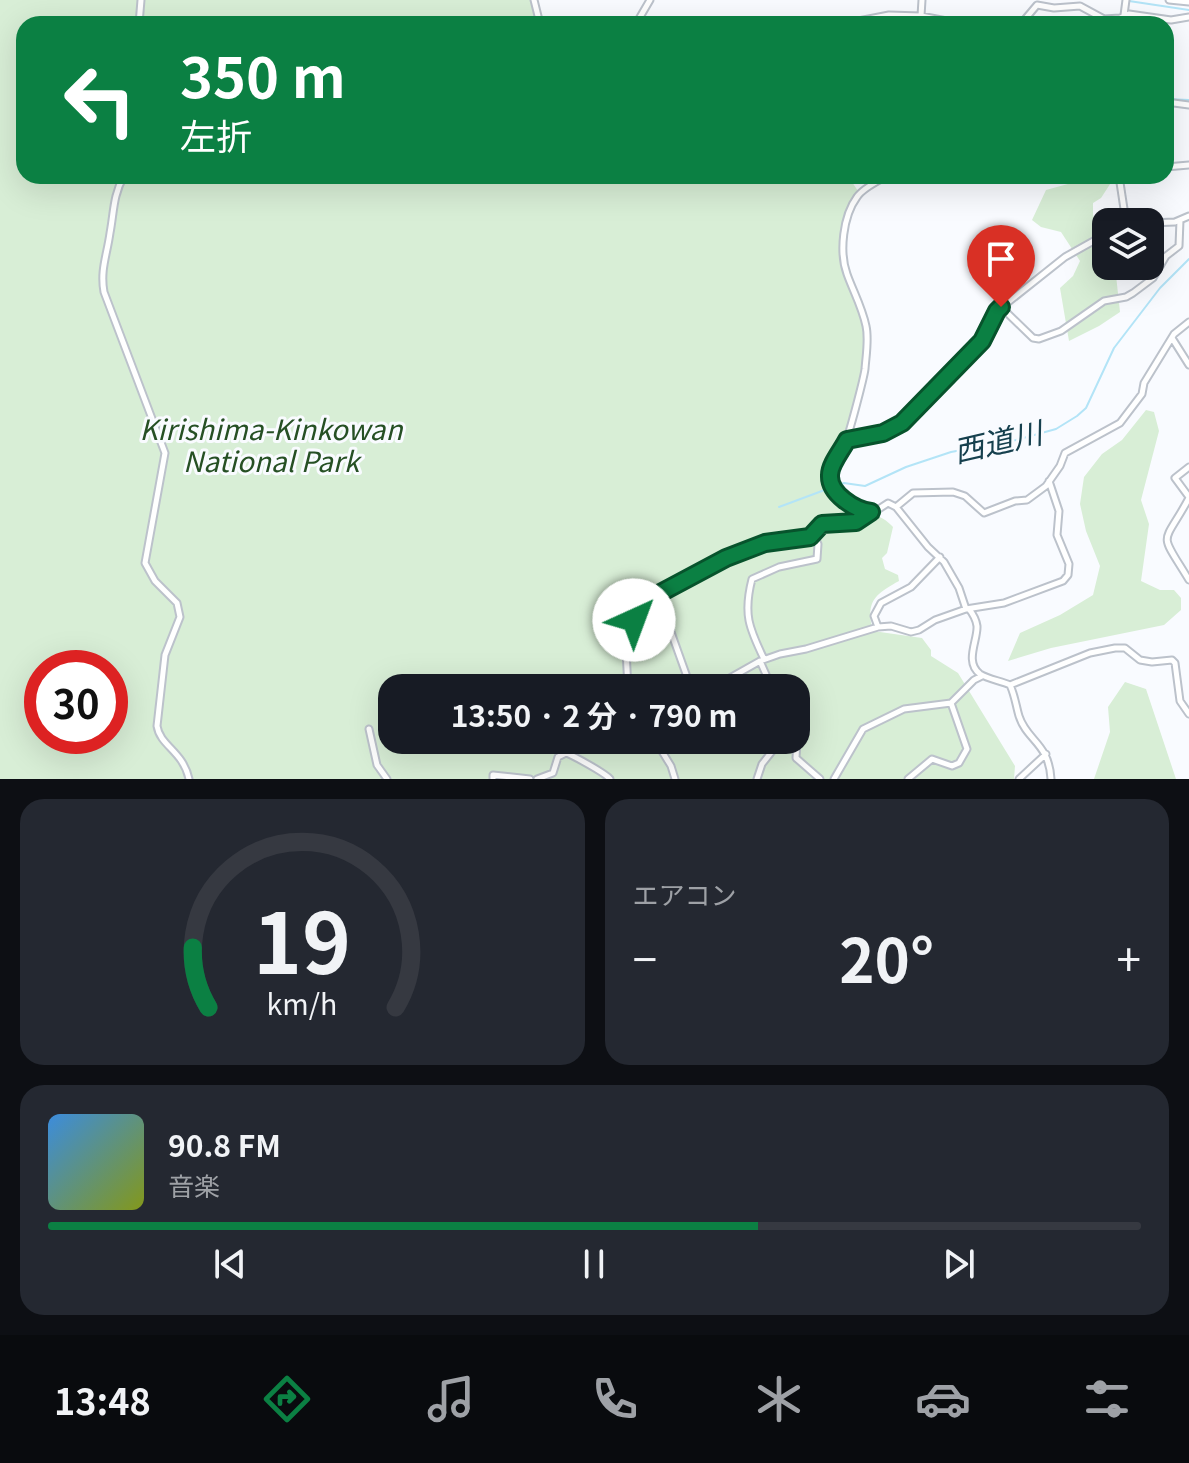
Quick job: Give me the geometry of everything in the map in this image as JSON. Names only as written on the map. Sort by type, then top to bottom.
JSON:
[{"type":"street","points":[[884,16],[921,16],[922,0]]},
{"type":"street","points":[[1124,13],[1126,0]]},
{"type":"street","points":[[1169,0],[1189,2]]},
{"type":"street","points":[[1028,16],[1037,5],[1054,8],[1080,6],[1098,16]]},
{"type":"street","points":[[1114,16],[1124,13],[1146,16]]},
{"type":"street","points":[[120,184],[114,197],[110,236],[102,266],[104,292],[165,453],[145,563],[155,581],[180,610],[165,655],[157,726],[158,733],[184,762],[189,779]]},
{"type":"street","points":[[871,512],[852,507],[831,482],[830,471],[847,440],[862,384],[867,339],[866,325],[843,255],[846,223],[856,197],[875,184]]},
{"type":"street","points":[[1120,184],[1124,208]]},
{"type":"street","points":[[1164,222],[1189,216]]},
{"type":"street","points":[[1001,307],[1033,338],[1039,339],[1061,331],[1093,307],[1104,301],[1126,297],[1153,278],[1166,256],[1179,246],[1180,220]]},
{"type":"street","points":[[847,440],[883,433],[902,423],[982,341],[1001,307],[1065,257],[1092,242]]},
{"type":"street","points":[[896,507],[913,493],[960,493],[984,513],[1027,500],[1049,481],[1065,453],[1120,423],[1142,394],[1144,383],[1172,338],[1189,322]]},
{"type":"street","points":[[1172,338],[1189,365]]},
{"type":"street","points":[[1189,467],[1175,478],[1189,498],[1168,530],[1166,541],[1170,553],[1189,580]]},
{"type":"street","points":[[737,674],[762,660],[878,627],[891,626],[911,632],[919,630],[935,620],[968,609],[1004,603],[1066,579],[1069,564],[1057,535],[1059,511],[1049,481]]},
{"type":"street","points":[[810,537],[822,524],[856,522],[888,503],[896,507],[928,547],[940,557],[959,588],[977,622],[972,647],[975,667],[983,676],[1010,685],[1090,653],[1125,648],[1140,660],[1172,660],[1175,663],[1180,701],[1189,714]]},
{"type":"street","points":[[628,674],[626,630],[643,605],[657,593],[686,581],[726,558],[765,543],[815,538],[818,544],[817,559],[779,567],[752,579],[746,613],[767,674]]},
{"type":"street","points":[[878,627],[874,616],[881,603],[911,587],[940,557]]},
{"type":"street","points":[[657,593],[686,674]]},
{"type":"street","points":[[834,779],[863,729],[904,709],[951,703],[974,680],[983,676]]},
{"type":"street","points":[[1010,685],[1020,718],[1051,765],[1051,779]]},
{"type":"street","points":[[908,779],[932,759],[952,766],[965,754],[967,749],[951,703]]},
{"type":"street","points":[[369,729],[377,765],[387,779]]},
{"type":"street","points":[[537,779],[553,773],[558,757],[566,753],[603,771],[610,779]]},
{"type":"street","points":[[664,754],[675,779]]},
{"type":"street","points":[[757,779],[762,764],[770,754]]},
{"type":"street","points":[[796,754],[796,758],[820,779]]},
{"type":"street","points":[[1019,779],[1046,754]]},
{"type":"street","points":[[493,779],[493,775],[530,779]]},
{"type":"green space","name":"Kirishima-Kinkowan National Park","points":[[0,0],[530,0],[535,16],[16,16],[16,184],[853,184],[858,191],[845,221],[842,254],[844,271],[862,314],[865,337],[855,405],[842,444],[829,468],[830,479],[852,506],[880,517],[893,527],[887,553],[882,558],[885,569],[898,575],[899,581],[874,600],[870,613],[873,631],[922,638],[931,650],[931,656],[958,673],[1015,766],[1014,779],[0,779]]},
{"type":"green space","points":[[1068,184],[1110,184],[1092,208],[1092,280],[1117,280],[1120,312],[1069,341],[1060,288],[1073,276],[1080,261],[1061,232],[1041,227],[1032,220],[1046,190]]},
{"type":"green space","points":[[1146,410],[1154,412],[1159,431],[1141,500],[1149,524],[1141,581],[1160,590],[1174,590],[1181,598],[1181,610],[1164,625],[1051,648],[1008,661],[1020,633],[1060,615],[1093,595],[1100,566],[1086,531],[1080,504],[1084,477],[1102,454],[1122,440]]},
{"type":"green space","points":[[1125,682],[1146,689],[1176,779],[1094,779],[1110,732],[1108,707]]},
{"type":"waterway","points":[[1129,1],[1189,10]]},
{"type":"waterway","points":[[1174,99],[1189,100]]},
{"type":"waterway","name":"西道川","points":[[836,486],[844,483],[865,486],[906,467],[951,452],[1056,429],[1077,416],[1086,408],[1114,348],[1160,288],[1189,259]]},
{"type":"waterway","name":"西道川","points":[[779,507],[830,488]]},
{"type":"route","points":[[634,620],[643,605],[657,593],[686,581],[726,558],[765,543],[810,537],[822,524],[862,520],[871,512],[848,504],[830,479],[830,471],[841,449],[847,440],[883,433],[902,423],[982,341],[1001,307]]}]
